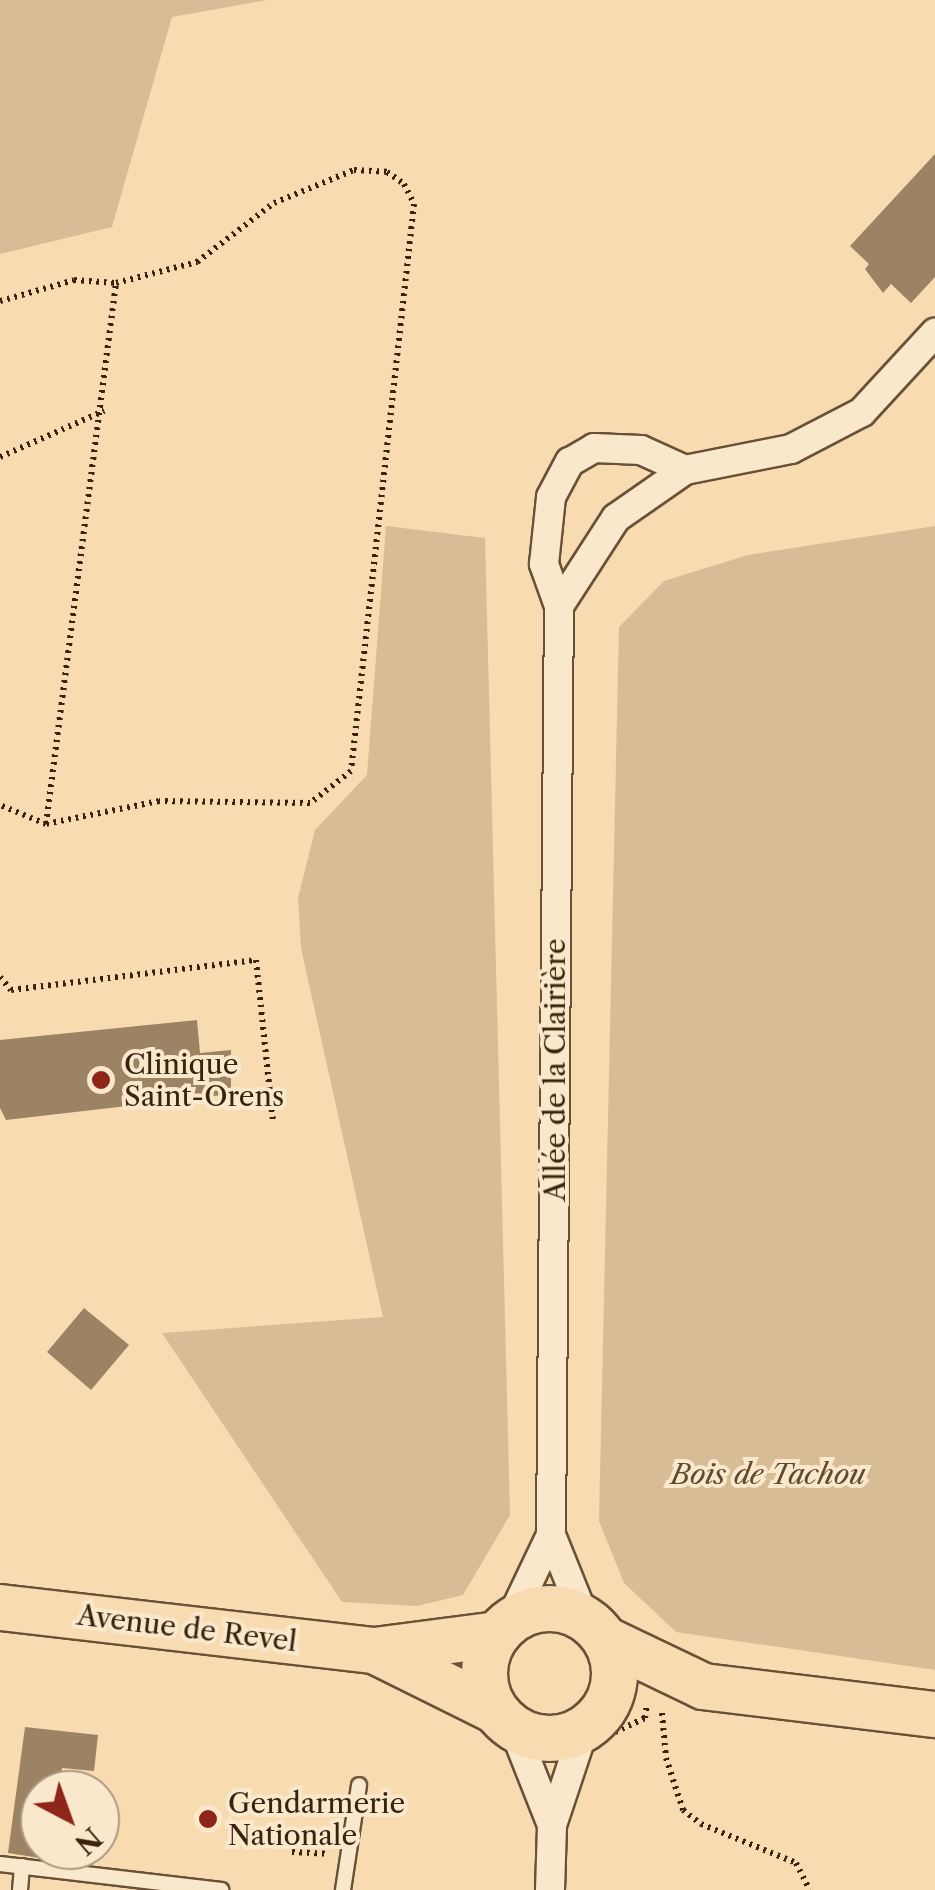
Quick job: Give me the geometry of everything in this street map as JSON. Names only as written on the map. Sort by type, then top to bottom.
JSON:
[{"type":"main road","name":"Avenue de Revel","points":[[0,1606],[374,1650],[503,1627]]},
{"type":"main road","points":[[703,1686],[592,1721],[549,1739],[504,1719],[484,1679],[503,1627],[554,1608],[703,1686],[935,1714]]},
{"type":"main road","points":[[592,1721],[614,1677],[594,1628]]},
{"type":"main road","name":"Avenue de Revel","points":[[374,1650],[504,1719]]},
{"type":"street","points":[[559,606],[616,518],[685,470],[791,449],[862,412],[935,333]]},
{"type":"street","name":"Allée de la Clairière","points":[[594,1628],[551,1534],[559,606],[544,564],[551,497],[570,462],[594,448],[641,450],[685,470]]},
{"type":"street","name":"Allée de la Clairière","points":[[503,1627],[551,1534]]},
{"type":"street","points":[[504,1719],[552,1825]]},
{"type":"street","points":[[550,1890],[552,1825],[592,1721]]},
{"type":"lane","points":[[343,1890],[359,1785]]},
{"type":"lane","points":[[55,1870],[222,1890]]},
{"type":"path","points":[[0,301],[74,280],[116,283],[197,262],[274,204],[354,170],[387,172],[414,204],[351,771],[310,803],[159,801],[46,824],[0,806]]},
{"type":"path","points":[[46,824],[104,411],[116,283]]},
{"type":"path","points":[[0,457],[104,411]]},
{"type":"path","points":[[0,977],[11,990],[256,960],[273,1122]]},
{"type":"path","points":[[662,1712],[666,1758],[683,1810],[702,1824],[796,1862],[810,1890]]},
{"type":"path","points":[[292,1852],[348,1857]]},
{"type":"green space","points":[[0,0],[267,0],[172,17],[112,227],[0,254]]},
{"type":"green space","points":[[386,526],[485,538],[510,1515],[463,1595],[417,1606],[342,1602],[162,1333],[383,1317],[301,948],[298,898],[315,830],[367,775]]},
{"type":"green space","name":"Bois de Tachou","points":[[935,526],[935,1670],[676,1632],[624,1583],[599,1521],[619,627],[664,581],[748,555]]},
{"type":"building","points":[[935,154],[935,277],[911,303],[891,284],[883,293],[865,269],[869,264],[850,246]]},
{"type":"building","name":"Clinique Saint-Orens","points":[[197,1020],[200,1053],[231,1050],[231,1094],[6,1120],[0,1108],[0,1040]]},
{"type":"building","points":[[84,1308],[129,1345],[91,1390],[47,1352]]},
{"type":"building","points":[[25,1727],[98,1735],[94,1770],[20,1770],[20,1855],[8,1853]]},
{"type":"place","name":"Clinique Saint-Orens","points":[[101,1080]]},
{"type":"place","name":"Gendarmerie Nationale","points":[[208,1819]]}]
